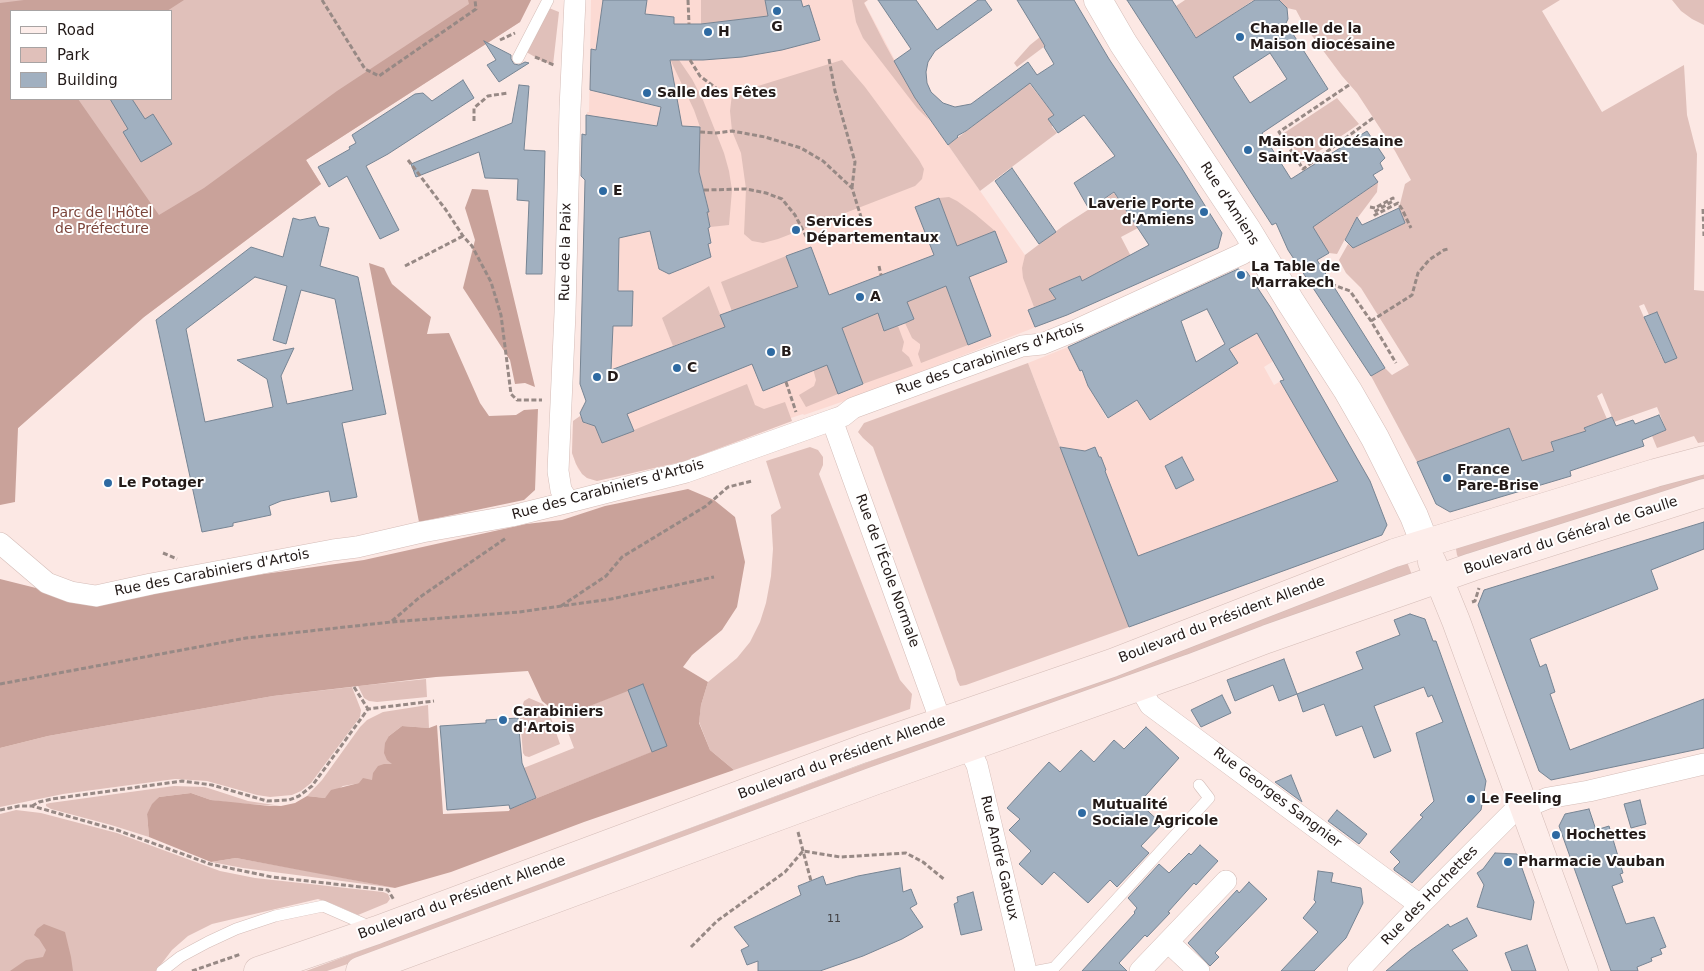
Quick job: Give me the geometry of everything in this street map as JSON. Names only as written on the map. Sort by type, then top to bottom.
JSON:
[{"type":"main road","points":[[1584,971],[1513,815],[1456,621],[1425,544],[1655,473],[1704,460]]},
{"type":"main road","name":"Boulevard du Général de Gaulle","points":[[1438,579],[1704,492]]},
{"type":"main road","name":"Boulevard du Président Allende","points":[[258,971],[378,930],[862,749],[1112,663],[1385,556],[1425,544]]},
{"type":"main road","points":[[360,971],[968,747],[1438,579]]},
{"type":"street","name":"Rue de la Paix","points":[[569,502],[561,490],[558,471],[575,0]]},
{"type":"street","name":"Rue d'Amiens","points":[[1098,0],[1123,43],[1256,244],[1348,391],[1375,438],[1414,516],[1425,544]]},
{"type":"street","name":"Rue des Carabiniers d'Artois","points":[[0,544],[47,583],[71,592],[96,596],[512,516],[686,472],[843,416],[853,408],[1013,349],[1042,344],[1242,254],[1256,244]]},
{"type":"street","name":"Rue de l'École Normale","points":[[832,420],[941,722]]},
{"type":"street","name":"Rue Georges Sangnier","points":[[1139,686],[1150,704],[1420,905]]},
{"type":"street","name":"Rue André Gatoux","points":[[968,747],[977,765],[1026,971]]},
{"type":"street","points":[[1513,815],[1548,798],[1589,791],[1704,764]]},
{"type":"street","name":"Rue des Hochettes","points":[[1358,971],[1420,905],[1513,815]]},
{"type":"street","points":[[1140,971],[1226,881]]},
{"type":"street","points":[[1168,942],[1199,971]]},
{"type":"lane","points":[[519,53],[548,0]]},
{"type":"lane","points":[[1038,971],[1054,968],[1209,798],[1200,785]]},
{"type":"lane","points":[[162,971],[180,957],[236,929],[275,916],[323,906],[378,930]]},
{"type":"path","points":[[322,0],[365,69],[379,76],[476,9],[475,0]]},
{"type":"path","points":[[688,0],[689,24]]},
{"type":"path","points":[[519,53],[572,68]]},
{"type":"path","points":[[829,59],[835,91],[855,162],[852,188],[861,217]]},
{"type":"path","points":[[690,60],[700,76],[716,88]]},
{"type":"path","points":[[1349,85],[1279,132],[1303,168],[1373,118]]},
{"type":"path","points":[[474,121],[474,108],[488,96],[508,93]]},
{"type":"path","points":[[700,132],[732,131],[801,148],[822,161],[852,188]]},
{"type":"path","points":[[408,160],[472,246],[491,282],[501,315],[511,394],[517,400],[538,400]]},
{"type":"path","points":[[704,190],[746,189],[782,199],[795,215],[808,238]]},
{"type":"path","points":[[1370,207],[1375,208],[1393,198],[1393,201],[1374,212],[1375,215],[1398,203],[1411,228]]},
{"type":"path","points":[[1703,209],[1704,236]]},
{"type":"path","points":[[404,266],[463,236]]},
{"type":"path","points":[[1371,321],[1412,295],[1418,273],[1429,260],[1448,249]]},
{"type":"path","points":[[879,266],[881,275]]},
{"type":"path","points":[[1331,284],[1350,291],[1371,321],[1396,363]]},
{"type":"path","points":[[786,382],[797,416]]},
{"type":"path","points":[[561,606],[606,576],[622,557],[706,506],[728,487],[752,480]]},
{"type":"path","points":[[391,622],[420,597],[510,535]]},
{"type":"path","points":[[0,684],[246,638],[391,622],[519,612],[611,599],[714,577]]},
{"type":"path","points":[[1474,601],[1480,585]]},
{"type":"path","points":[[354,687],[368,709]]},
{"type":"path","points":[[32,806],[39,802],[61,798],[182,781],[212,785],[267,801],[289,800],[299,796],[312,786],[368,709],[434,701]]},
{"type":"path","points":[[0,810],[19,806],[32,806],[116,830],[219,866],[272,876],[388,890],[392,895],[402,920]]},
{"type":"path","points":[[791,812],[811,881]]},
{"type":"path","points":[[803,851],[840,857],[906,852],[923,862],[946,880]]},
{"type":"path","points":[[691,947],[717,921],[785,872],[803,851]]},
{"type":"shaded area","name":"Services Départementaux","points":[[591,0],[863,0],[915,98],[1067,315],[853,398],[791,418],[792,421],[685,461],[597,481],[587,478],[578,469],[572,453],[573,421],[580,417],[581,408],[587,403],[580,384],[585,180],[581,176],[582,134],[586,134],[587,112],[589,112]]},
{"type":"shaded area","points":[[1274,312],[1293,346],[1281,352],[1283,355],[1264,367],[1274,385],[1305,367],[1370,480],[1387,525],[1382,535],[1129,627],[1028,363],[1068,347],[1107,419]]},
{"type":"green space","name":"Parc de l'Hôtel de Préfecture","points":[[0,0],[531,0],[520,22],[306,160],[321,184],[144,317],[18,428],[0,441]]},
{"type":"green space","name":"Parc de l'Hôtel de Préfecture","points":[[24,0],[184,0],[169,10],[10,10],[10,100],[79,100],[159,215],[204,188],[337,91],[469,4],[468,0],[531,0],[520,22],[306,160],[321,184],[144,317],[18,428],[15,502],[0,505],[0,3]]},
{"type":"green space","points":[[701,0],[765,0],[768,16],[701,24]]},
{"type":"green space","points":[[852,0],[868,0],[864,3],[915,98],[929,120],[917,108],[863,38],[856,22]]},
{"type":"green space","points":[[1185,0],[1260,0],[1252,1],[1205,33],[1198,40],[1176,6]]},
{"type":"green space","points":[[1278,0],[1560,0],[1542,11],[1602,112],[1684,65],[1687,115],[1697,154],[1694,290],[1704,291],[1704,442],[1698,443],[1694,436],[1657,448],[1652,436],[1666,430],[1657,407],[1614,422],[1602,393],[1597,396],[1607,419],[1585,428],[1588,438],[1569,444],[1566,437],[1551,442],[1554,452],[1522,461],[1509,429],[1417,462],[1371,376],[1385,368],[1392,375],[1409,365],[1361,288],[1346,273],[1339,260],[1348,244],[1353,248],[1405,223],[1399,208],[1405,184],[1411,180],[1395,151],[1357,93],[1304,25],[1296,10],[1287,8]],"holes":[[[1644,304],[1649,315],[1657,312],[1675,353],[1662,358],[1639,306]]]},
{"type":"green space","points":[[1672,0],[1704,0],[1704,25],[1681,11]]},
{"type":"green space","points":[[544,6],[559,12],[553,65],[521,49]]},
{"type":"green space","points":[[1040,37],[1045,46],[1017,67],[1014,63]]},
{"type":"green space","points":[[670,59],[679,60],[692,79],[703,100],[724,153],[732,190],[729,225],[710,227],[707,212],[709,211],[698,167],[700,127]]},
{"type":"green space","points":[[842,60],[865,87],[919,160],[924,169],[922,179],[915,186],[778,239],[763,243],[752,241],[744,234],[746,189],[741,153],[732,131],[730,111],[732,94],[739,90]]},
{"type":"green space","points":[[1029,83],[1054,115],[1052,127],[1057,133],[980,191],[948,145]]},
{"type":"green space","points":[[1337,98],[1359,124],[1303,162],[1284,133]]},
{"type":"green space","points":[[1378,182],[1377,192],[1353,224],[1337,254],[1329,253],[1304,213],[1322,221]]},
{"type":"green space","points":[[472,189],[488,190],[535,387],[525,383],[515,384],[510,360],[463,288],[475,240],[465,208]]},
{"type":"green space","points":[[1114,193],[1138,228],[1121,237],[1134,262],[1112,265],[1092,276],[1084,287],[1080,276],[1050,289],[1056,299],[1034,307],[1023,278],[1022,268],[1025,255],[1063,226]]},
{"type":"green space","points":[[949,197],[975,214],[995,231],[957,246],[939,198]]},
{"type":"green space","points":[[786,256],[802,298],[778,294],[734,310],[736,322],[721,282]]},
{"type":"green space","points":[[369,263],[384,268],[392,284],[431,317],[427,334],[449,333],[480,403],[489,416],[516,415],[524,410],[538,409],[535,490],[524,500],[419,522]]},
{"type":"green space","points":[[709,286],[725,327],[673,346],[662,318]]},
{"type":"green space","points":[[946,286],[968,345],[921,363],[918,354],[920,344],[912,338],[905,323],[914,319],[907,302]]},
{"type":"green space","points":[[878,313],[884,331],[898,326],[904,342],[902,351],[909,357],[913,366],[863,384],[842,328]]},
{"type":"green space","points":[[820,345],[838,394],[806,407],[799,395],[814,386],[816,380],[808,350]]},
{"type":"green space","points":[[1028,363],[1129,627],[960,686],[873,447],[858,432],[864,423]]},
{"type":"green space","points":[[747,384],[755,405],[764,409],[785,402],[792,421],[685,461],[597,481],[587,478],[582,474],[576,464],[572,453],[573,421],[580,416],[586,424],[595,424],[602,443]]},
{"type":"green space","points":[[810,447],[818,450],[823,457],[823,465],[819,474],[900,680],[912,694],[910,709],[734,770],[710,750],[699,722],[701,705],[708,682],[737,658],[750,642],[760,622],[766,603],[773,549],[771,515],[781,508],[766,461]]},
{"type":"green space","points":[[1704,471],[1704,484],[1459,558],[1457,555],[1456,549],[1460,546]]},
{"type":"green space","points":[[688,489],[714,500],[735,517],[745,562],[737,607],[722,630],[692,655],[683,667],[708,682],[701,705],[699,723],[710,750],[734,770],[584,822],[451,872],[395,888],[236,858],[211,862],[149,837],[147,814],[152,804],[159,797],[191,793],[211,800],[270,806],[295,803],[307,796],[325,798],[331,790],[359,783],[363,778],[372,780],[373,773],[378,766],[392,764],[387,760],[384,753],[385,743],[389,736],[402,726],[429,728],[437,725],[443,814],[509,811],[666,746],[643,685],[562,717],[542,701],[528,671],[436,677],[273,696],[48,736],[0,748],[0,579],[40,589],[214,581],[364,560],[526,524],[562,520],[605,506]]},
{"type":"green space","points":[[1407,562],[1412,575],[407,944],[327,971],[306,971]]},
{"type":"green space","points":[[426,679],[427,697],[377,702],[369,701],[364,698],[358,686]]},
{"type":"green space","points":[[643,684],[667,746],[510,809],[506,797],[506,775],[574,748],[562,717]]},
{"type":"green space","points":[[352,687],[361,710],[360,717],[311,783],[292,795],[270,797],[207,781],[175,779],[63,794],[0,807],[0,748],[48,736],[273,696]]},
{"type":"green space","points":[[529,698],[543,704],[549,712],[560,744],[529,757],[523,753],[520,719],[524,701]]},
{"type":"green space","points":[[428,705],[429,728],[402,726],[389,736],[393,764],[372,781],[343,786],[325,798],[307,796],[322,780],[367,720],[383,712]]},
{"type":"green space","points":[[174,786],[205,787],[248,801],[281,806],[211,800],[191,793],[159,797],[147,814],[149,837],[46,806],[46,804],[50,803]]},
{"type":"green space","points":[[16,810],[41,813],[117,833],[220,871],[255,878],[383,892],[388,894],[390,899],[387,903],[358,915],[318,899],[212,924],[188,936],[172,950],[156,971],[0,971],[0,814]]},
{"type":"green space","points":[[236,858],[319,873],[395,888],[211,862]]},
{"type":"green space","points":[[44,924],[65,932],[73,971],[10,971],[26,960],[43,957],[46,950],[34,935],[37,929]]},
{"type":"building","points":[[603,0],[647,0],[645,14],[674,17],[674,24],[701,24],[768,16],[765,0],[801,0],[803,7],[809,5],[820,40],[782,50],[742,57],[670,60],[682,126],[700,127],[699,172],[709,212],[707,212],[710,227],[708,228],[711,243],[708,244],[711,257],[669,274],[659,269],[650,231],[619,238],[618,291],[633,291],[632,326],[613,326],[611,370],[725,327],[720,315],[798,287],[786,256],[811,247],[829,295],[934,255],[915,207],[939,198],[957,246],[995,231],[1007,262],[969,277],[991,336],[968,345],[946,286],[907,302],[914,319],[905,323],[884,331],[878,313],[842,328],[863,384],[838,394],[827,365],[763,391],[752,364],[627,414],[634,431],[602,443],[595,426],[583,422],[580,413],[586,401],[580,384],[585,180],[581,176],[582,134],[586,135],[586,115],[657,126],[661,107],[590,90],[591,49],[596,50]]},
{"type":"building","points":[[878,0],[916,0],[937,30],[978,0],[985,0],[992,10],[935,51],[928,62],[926,72],[927,83],[931,92],[943,103],[955,107],[971,104],[1028,62],[1037,75],[1054,64],[1017,0],[1074,0],[1109,59],[1181,167],[1222,233],[1218,248],[1067,315],[1035,327],[1028,310],[1056,299],[1049,289],[1080,276],[1082,281],[1149,245],[1114,192],[1089,209],[1074,183],[1115,156],[1084,115],[1058,133],[1048,119],[1054,115],[1030,83],[957,136],[948,145],[915,98],[894,61],[911,49]]},
{"type":"building","name":"Maison diocésaine Saint-Vaast","points":[[1127,0],[1172,0],[1196,38],[1255,0],[1279,0],[1287,8],[1288,19],[1286,23],[1328,89],[1262,133],[1291,179],[1367,131],[1385,158],[1380,163],[1383,169],[1373,175],[1378,182],[1313,227],[1329,253],[1317,260],[1385,368],[1371,376],[1288,250],[1276,223],[1272,225]],"holes":[[[1270,53],[1287,79],[1250,103],[1233,77]]]},
{"type":"building","points":[[484,41],[511,55],[514,64],[529,63],[499,82],[487,65],[496,60]]},
{"type":"building","points":[[463,80],[474,98],[388,154],[366,166],[399,230],[380,239],[347,176],[329,187],[318,167],[350,149],[349,147],[356,143],[352,135],[415,94],[423,93],[432,101]]},
{"type":"building","points":[[519,85],[529,86],[524,150],[545,151],[542,274],[526,274],[529,201],[517,200],[518,179],[485,178],[479,152],[416,177],[411,164],[512,123]]},
{"type":"building","points":[[111,100],[133,100],[145,119],[153,114],[172,144],[141,162],[123,132],[128,129]]},
{"type":"building","points":[[1012,168],[1056,232],[1039,244],[995,181]]},
{"type":"building","points":[[1399,208],[1405,223],[1353,248],[1345,240],[1357,217],[1362,225]]},
{"type":"building","points":[[315,217],[319,226],[329,228],[320,266],[358,277],[386,414],[342,423],[357,497],[331,502],[329,491],[281,501],[269,506],[271,515],[233,523],[233,526],[202,532],[156,320],[251,247],[283,257],[293,218],[300,220]],"holes":[[[255,277],[287,286],[273,340],[286,344],[301,290],[335,299],[353,390],[287,404],[281,376],[294,348],[237,360],[267,379],[273,407],[205,422],[186,329]]]},
{"type":"building","points":[[1238,269],[1247,272],[1271,308],[1370,481],[1387,525],[1382,535],[1129,627],[1060,447],[1085,451],[1095,447],[1099,457],[1101,457],[1138,556],[1338,481],[1280,381],[1284,380],[1257,333],[1229,349],[1238,363],[1150,420],[1137,400],[1108,418],[1088,386],[1082,370],[1080,371],[1068,347]],"holes":[[[1207,309],[1225,344],[1196,362],[1181,321]]]},
{"type":"building","points":[[1657,312],[1677,358],[1665,363],[1644,317]]},
{"type":"building","points":[[1659,415],[1666,430],[1642,440],[1644,446],[1570,471],[1571,476],[1450,512],[1436,504],[1417,462],[1509,428],[1522,461],[1554,451],[1551,442],[1586,431],[1584,428],[1612,417],[1616,426],[1633,420],[1635,424]]},
{"type":"building","points":[[1182,457],[1194,480],[1176,489],[1165,466]]},
{"type":"building","points":[[1704,522],[1704,549],[1651,570],[1658,589],[1530,639],[1540,667],[1546,664],[1555,692],[1550,694],[1570,750],[1704,699],[1704,748],[1551,780],[1539,771],[1478,605],[1484,590]]},
{"type":"building","points":[[1410,614],[1425,619],[1433,641],[1436,641],[1486,781],[1481,810],[1412,883],[1394,870],[1400,862],[1390,852],[1423,817],[1420,815],[1434,801],[1416,733],[1443,722],[1432,695],[1428,697],[1424,687],[1374,706],[1391,751],[1374,758],[1362,726],[1336,736],[1324,704],[1303,712],[1297,694],[1363,669],[1356,652],[1400,635],[1394,620]]},
{"type":"building","points":[[1284,659],[1297,694],[1279,701],[1273,685],[1235,701],[1227,680]]},
{"type":"building","points":[[643,684],[667,746],[652,752],[628,690]]},
{"type":"building","points":[[1222,695],[1231,713],[1201,727],[1191,710]]},
{"type":"building","points":[[518,718],[522,763],[536,798],[510,809],[509,805],[447,810],[440,726],[486,723],[486,720]]},
{"type":"building","name":"Mutualité Sociale Agricole","points":[[1146,727],[1179,758],[1139,803],[1162,824],[1141,846],[1149,853],[1117,887],[1110,880],[1088,903],[1054,872],[1042,885],[1019,864],[1031,851],[1009,830],[1020,819],[1007,808],[1049,762],[1060,772],[1081,750],[1094,762],[1114,740],[1124,749]]},
{"type":"building","points":[[1291,775],[1302,802],[1275,782]]},
{"type":"building","points":[[1640,800],[1646,824],[1631,828],[1624,804]]},
{"type":"building","points":[[1589,809],[1596,830],[1609,826],[1623,873],[1620,874],[1623,882],[1612,886],[1626,924],[1654,917],[1666,947],[1660,949],[1662,954],[1651,958],[1652,961],[1637,967],[1638,971],[1611,971],[1559,826],[1565,814]]},
{"type":"building","points":[[1337,810],[1367,834],[1359,844],[1328,821]]},
{"type":"building","points":[[1200,845],[1218,861],[1196,885],[1194,883],[1168,912],[1170,913],[1147,937],[1145,935],[1119,963],[1127,971],[1082,971],[1135,913],[1137,908],[1128,898],[1159,864],[1169,873]]},
{"type":"building","points":[[1495,853],[1517,854],[1534,902],[1531,920],[1477,907],[1484,885],[1477,873],[1483,869]]},
{"type":"building","points":[[900,868],[903,892],[911,889],[917,904],[910,908],[923,927],[902,939],[863,956],[820,971],[758,971],[758,961],[747,965],[741,950],[749,946],[734,927],[801,895],[798,886],[823,876],[826,885],[858,876]]},
{"type":"building","points":[[1318,871],[1333,873],[1331,882],[1361,888],[1363,903],[1346,938],[1314,971],[1281,971],[1318,932],[1303,918],[1316,902],[1314,900]]},
{"type":"building","points":[[1249,882],[1267,899],[1215,953],[1219,957],[1210,966],[1188,943],[1237,890],[1239,893]]},
{"type":"building","points":[[973,892],[982,930],[961,935],[954,904],[958,902],[957,897]]},
{"type":"building","points":[[1467,918],[1477,936],[1452,950],[1468,971],[1386,971],[1411,950],[1448,924],[1450,927]]},
{"type":"building","points":[[1527,945],[1536,971],[1512,971],[1505,953]]},
{"type":"place","name":"G","points":[[777,11]]},
{"type":"place","name":"H","points":[[708,32]]},
{"type":"place","name":"Chapelle de la Maison diocésaine","points":[[1240,37]]},
{"type":"place","name":"Salle des Fêtes","points":[[647,93]]},
{"type":"place","name":"Maison diocésaine Saint-Vaast","points":[[1248,150]]},
{"type":"place","name":"E","points":[[603,191]]},
{"type":"place","name":"Laverie Porte d'Amiens","points":[[1204,212]]},
{"type":"place","name":"Services Départementaux","points":[[796,230]]},
{"type":"place","name":"La Table de Marrakech","points":[[1241,275]]},
{"type":"place","name":"A","points":[[860,297]]},
{"type":"place","name":"B","points":[[771,352]]},
{"type":"place","name":"C","points":[[677,368]]},
{"type":"place","name":"D","points":[[597,377]]},
{"type":"place","name":"France Pare-Brise","points":[[1447,478]]},
{"type":"place","name":"Le Potager","points":[[108,483]]},
{"type":"place","name":"Carabiniers d'Artois","points":[[503,720]]},
{"type":"place","name":"Le Feeling","points":[[1471,799]]},
{"type":"place","name":"Mutualité Sociale Agricole","points":[[1082,813]]},
{"type":"place","name":"Hochettes","points":[[1556,835]]},
{"type":"place","name":"Pharmacie Vauban","points":[[1508,862]]}]
